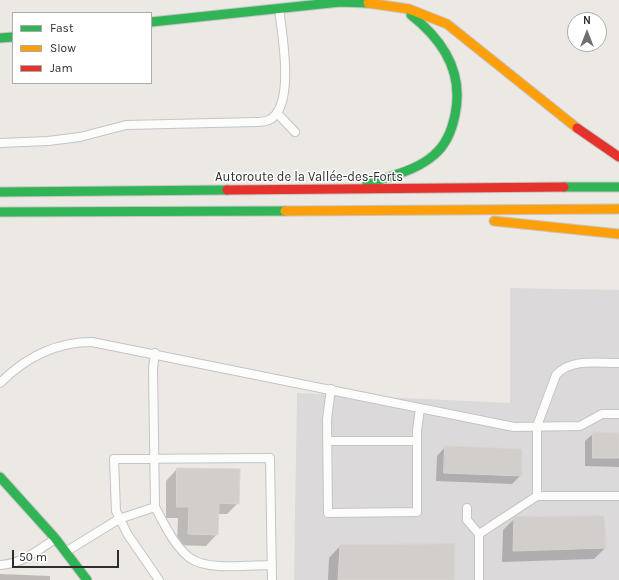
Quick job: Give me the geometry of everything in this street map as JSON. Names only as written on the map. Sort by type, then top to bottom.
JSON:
[{"type":"main road","points":[[152,22],[279,8],[355,2],[398,8],[426,14],[447,24],[580,131],[619,157]]},
{"type":"main road","points":[[353,190],[416,167],[425,162],[440,148],[447,138],[456,115],[458,104],[457,79],[451,57],[444,46],[430,30],[398,8]]},
{"type":"main road","points":[[0,38],[12,37]]},
{"type":"main road","name":"Autoroute de la Vallée-des-Forts","points":[[0,192],[619,187]]},
{"type":"main road","points":[[0,212],[619,209]]},
{"type":"main road","points":[[382,210],[619,234]]},
{"type":"main road","points":[[0,477],[55,538],[88,580]]},
{"type":"lane","points":[[0,143],[48,141],[80,137],[126,125],[265,122],[277,114],[284,94],[284,68],[279,8]]},
{"type":"lane","points":[[277,114],[295,132]]},
{"type":"lane","points":[[0,382],[28,359],[45,350],[82,342],[102,343],[514,427],[580,426],[602,414],[619,414]]},
{"type":"lane","points":[[155,353],[153,368],[155,507],[172,537],[190,558],[209,565],[272,565]]},
{"type":"lane","points":[[537,496],[537,426],[556,375],[561,368],[569,365],[581,363],[619,363]]},
{"type":"lane","points":[[330,389],[328,513],[418,512],[417,441],[420,408]]},
{"type":"lane","points":[[328,441],[417,441]]},
{"type":"lane","points":[[159,580],[119,519],[114,502],[114,459],[270,458],[272,580]]},
{"type":"lane","points":[[479,534],[537,496],[619,496]]},
{"type":"lane","points":[[66,552],[119,519],[155,507]]},
{"type":"lane","points":[[467,508],[467,520],[479,534],[479,580]]},
{"type":"lane","points":[[0,564],[15,563],[24,559],[55,538]]},
{"type":"shaded area","points":[[510,288],[619,290],[619,580],[294,580],[297,393],[510,403]]},
{"type":"building","points":[[593,432],[619,433],[619,458],[593,458]]},
{"type":"building","points":[[445,446],[522,449],[522,476],[444,473]]},
{"type":"building","points":[[177,468],[240,469],[239,504],[219,503],[218,535],[188,534],[189,507],[177,507]]},
{"type":"building","points":[[604,516],[606,548],[513,551],[514,517]]},
{"type":"building","points":[[455,544],[454,580],[338,580],[340,545]]},
{"type":"traffic: fast","points":[[152,22],[340,2],[368,3]]},
{"type":"traffic: fast","points":[[367,184],[411,169],[427,161],[442,147],[454,121],[457,100],[453,71],[448,59],[433,35],[411,15]]},
{"type":"traffic: fast","points":[[0,38],[12,37]]},
{"type":"traffic: fast","points":[[564,187],[619,187]]},
{"type":"traffic: fast","points":[[0,192],[227,190]]},
{"type":"traffic: fast","points":[[0,212],[285,211]]},
{"type":"traffic: fast","points":[[0,477],[55,538],[87,580]]},
{"type":"traffic: slow","points":[[368,3],[409,9],[447,24],[577,128]]},
{"type":"traffic: slow","points":[[285,211],[619,209]]},
{"type":"traffic: slow","points":[[494,221],[619,234]]},
{"type":"traffic: jam","points":[[577,128],[619,157]]},
{"type":"traffic: jam","points":[[227,190],[564,187]]}]
